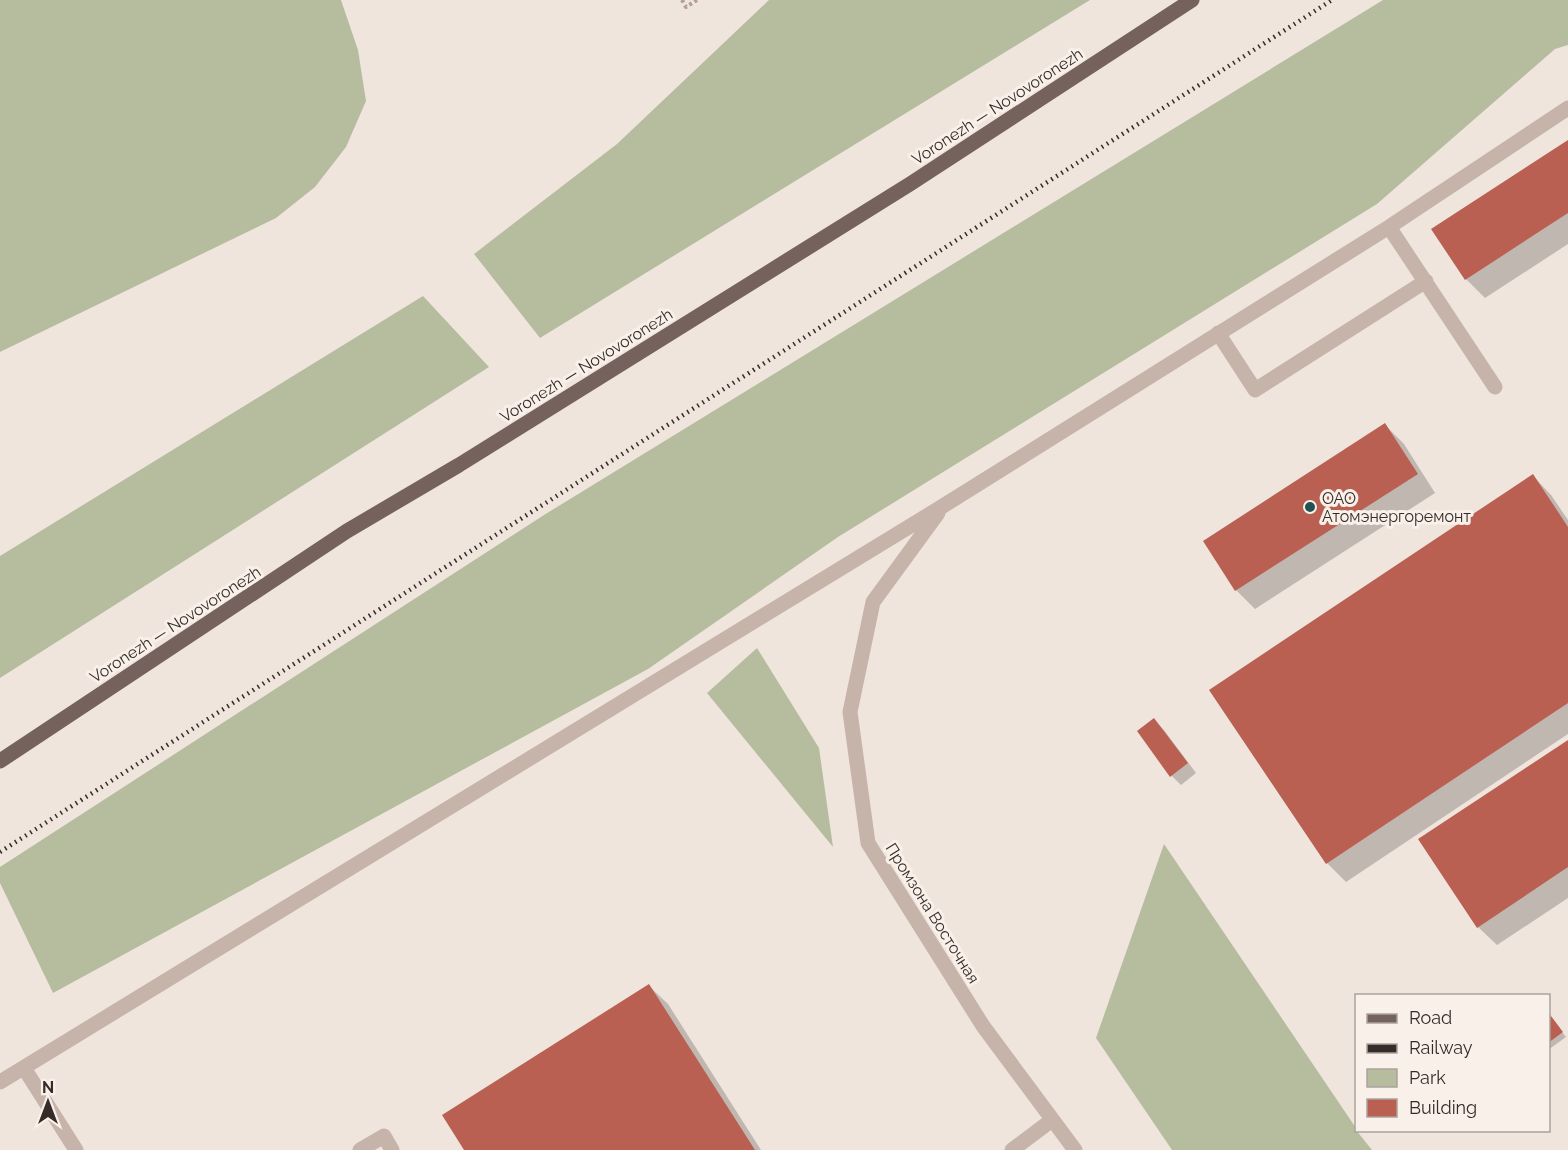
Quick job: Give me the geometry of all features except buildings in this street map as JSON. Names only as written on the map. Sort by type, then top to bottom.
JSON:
[{"type":"main road","name":"Voronezh — Novovoronezh","points":[[0,761],[347,531],[459,465],[900,190],[1192,0]]},
{"type":"street","points":[[0,1082],[943,506],[1389,226],[1568,108]]},
{"type":"street","points":[[1389,226],[1495,387]]},
{"type":"street","points":[[1218,333],[1255,390],[1426,281]]},
{"type":"street","name":"Промзона Восточная","points":[[943,506],[873,602],[850,712],[868,843],[983,1026],[1075,1150]]},
{"type":"street","points":[[24,1068],[76,1150]]},
{"type":"street","points":[[1012,1150],[1052,1120]]},
{"type":"street","points":[[360,1150],[384,1136],[392,1150]]},
{"type":"path","points":[[682,0],[686,7],[697,0]]},
{"type":"green space","points":[[0,0],[341,0],[358,50],[366,101],[346,147],[315,187],[276,218],[0,352]]},
{"type":"green space","points":[[769,0],[1090,0],[540,338],[474,254],[617,144]]},
{"type":"green space","points":[[1383,0],[1568,0],[1568,45],[1555,49],[1377,204],[838,537],[648,669],[53,993],[0,883],[0,867],[544,515]]},
{"type":"green space","points":[[423,296],[489,367],[0,678],[0,556]]},
{"type":"green space","points":[[757,648],[819,748],[833,847],[707,693]]},
{"type":"green space","points":[[1164,844],[1355,1127],[1355,1132],[1358,1132],[1372,1150],[1172,1150],[1096,1038]]},
{"type":"railway","points":[[0,852],[1332,0]]},
{"type":"place","name":"ОАО Атомэнергоремонт","points":[[1310,507]]}]
